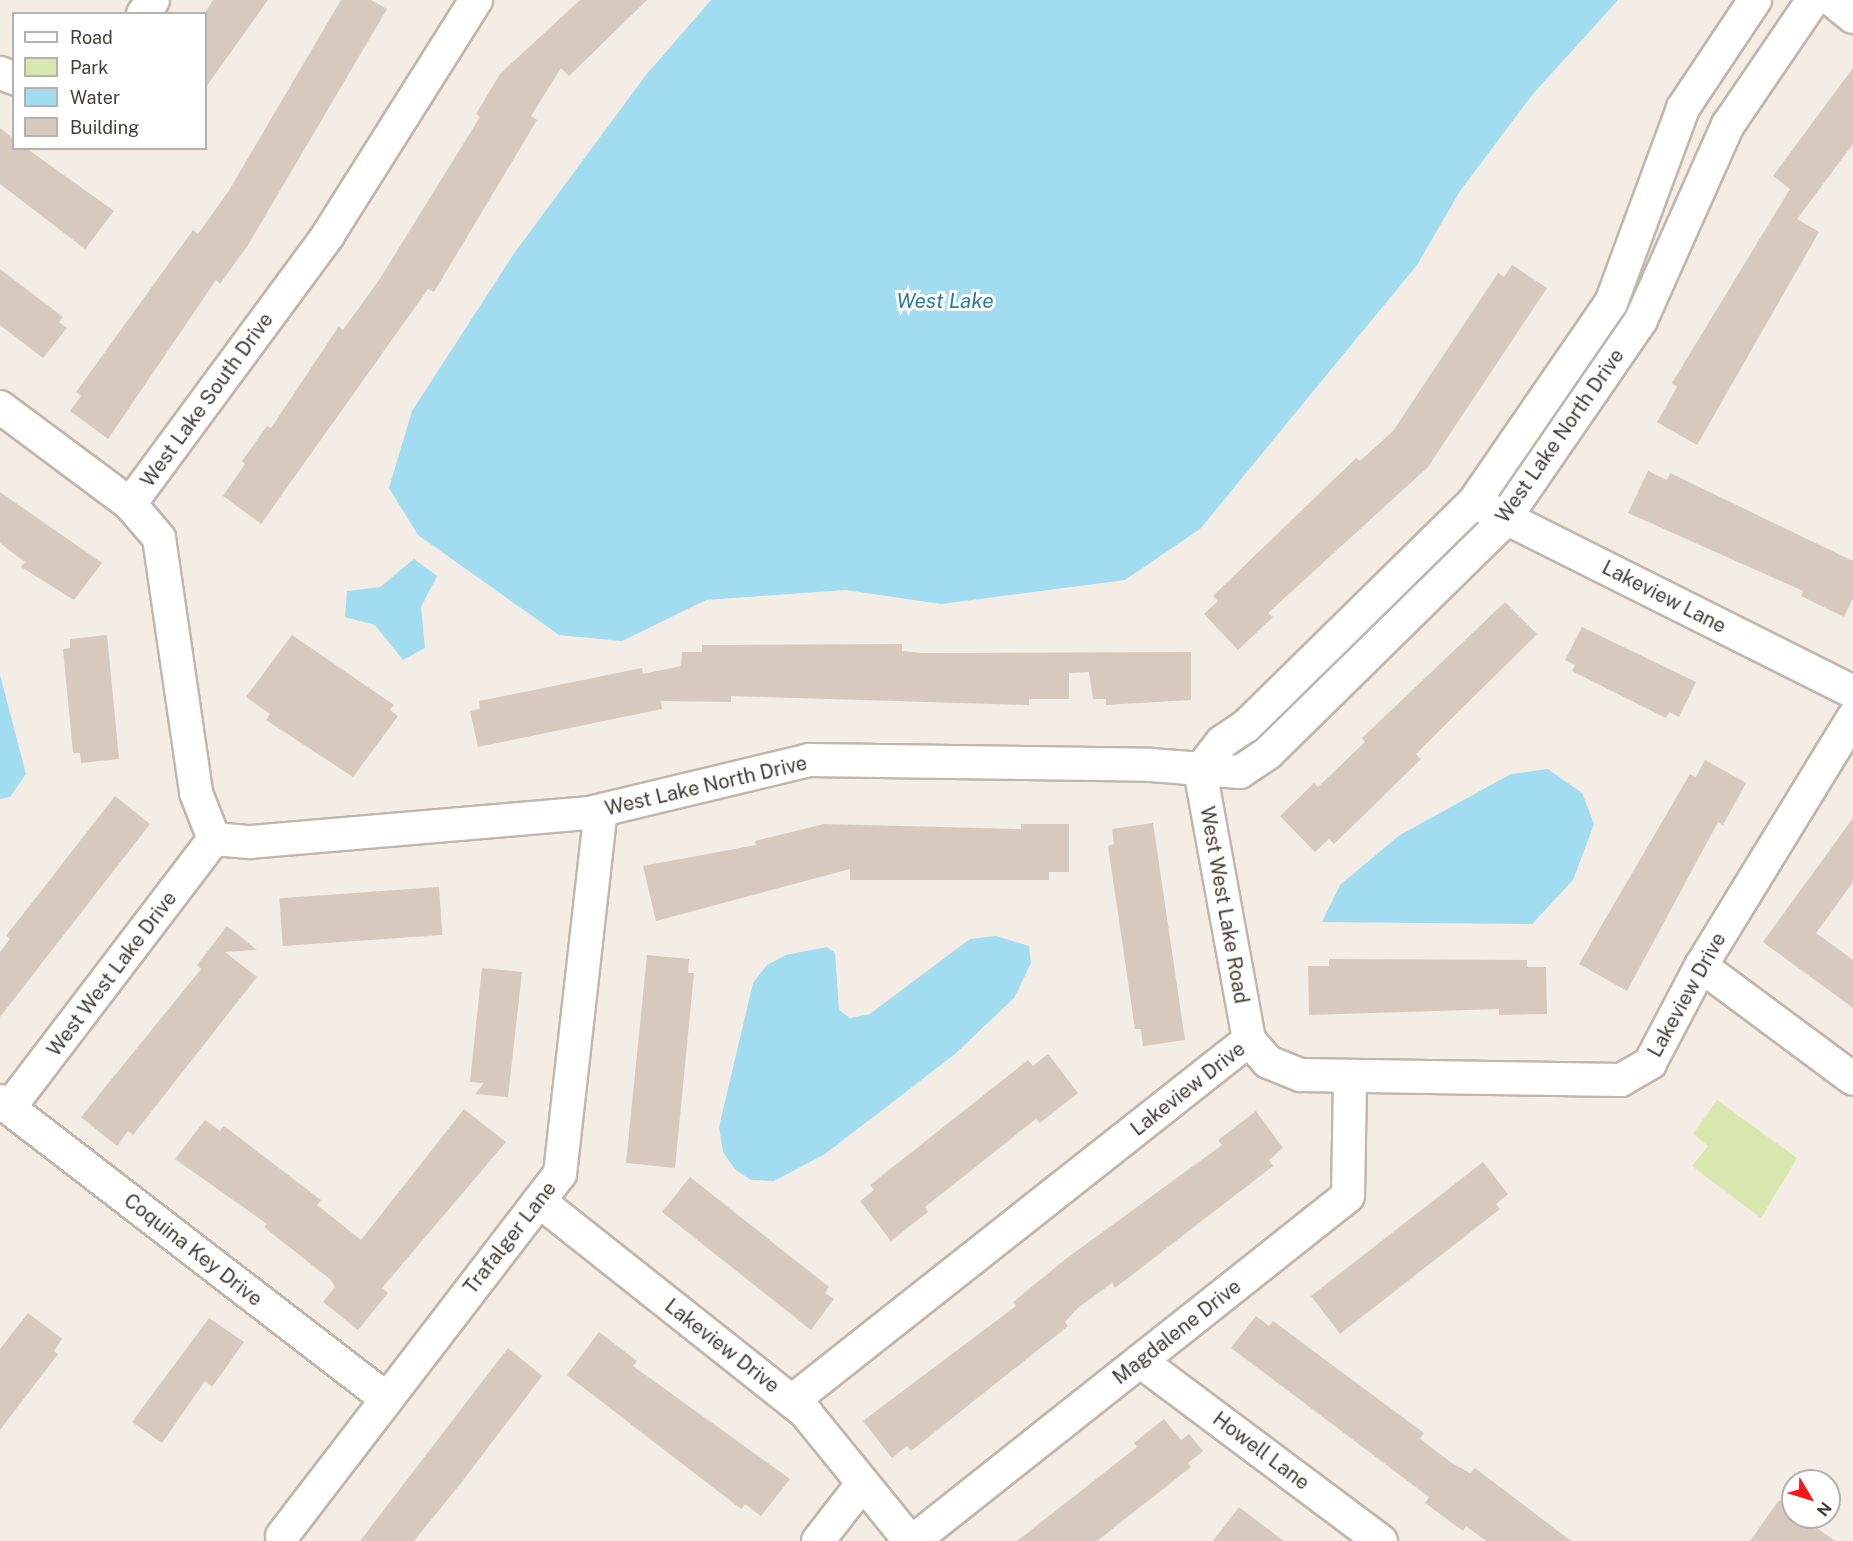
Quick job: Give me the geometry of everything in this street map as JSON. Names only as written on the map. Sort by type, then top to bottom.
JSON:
[{"type":"street","name":"West Lake South Drive","points":[[214,839],[196,793],[164,552],[147,520],[130,504],[328,235],[476,0]]},
{"type":"street","name":"West Lake North Drive","points":[[1200,770],[1222,742],[1246,726],[1474,502],[1611,303],[1683,108],[1755,0]]},
{"type":"street","name":"West Lake North Drive","points":[[214,839],[250,842],[601,811],[809,760],[1139,765],[1240,772],[1268,753],[1505,517],[1641,320],[1728,125],[1813,0]]},
{"type":"street","points":[[1832,0],[1853,16]]},
{"type":"street","points":[[0,407],[130,504]]},
{"type":"street","name":"Lakeview Lane","points":[[1474,502],[1853,692]]},
{"type":"street","name":"Lakeview Drive","points":[[538,1201],[792,1401],[1249,1040],[1262,1057],[1287,1073],[1350,1077],[1631,1078],[1650,1063],[1701,966],[1853,718]]},
{"type":"street","name":"West West Lake Road","points":[[1200,770],[1249,1040]]},
{"type":"street","name":"Trafalger Lane","points":[[282,1536],[560,1174],[601,811]]},
{"type":"street","name":"West West Lake Drive","points":[[4,1105],[214,839]]},
{"type":"street","points":[[1701,966],[1853,1079]]},
{"type":"street","name":"Magdalene Drive","points":[[911,1541],[1348,1196],[1350,1077]]},
{"type":"street","name":"Coquina Key Drive","points":[[4,1105],[387,1399]]},
{"type":"street","name":"Howell Lane","points":[[1140,1361],[1381,1541]]},
{"type":"street","points":[[792,1401],[911,1541]]},
{"type":"street","points":[[818,1541],[863,1483]]},
{"type":"green space","points":[[1717,1100],[1797,1158],[1761,1218],[1692,1166],[1708,1146],[1693,1134]]},
{"type":"water","name":"West Lake","points":[[711,0],[1618,0],[1532,95],[1460,191],[1417,265],[1200,529],[1125,580],[941,604],[846,590],[706,600],[622,641],[559,635],[418,535],[389,488],[412,411],[515,252],[646,75]]},
{"type":"water","points":[[414,559],[437,576],[421,607],[425,648],[403,660],[375,625],[345,617],[347,591],[380,587]]},
{"type":"water","points":[[0,675],[26,774],[10,797],[0,799]]},
{"type":"water","points":[[1548,769],[1582,793],[1594,824],[1573,880],[1532,924],[1322,922],[1340,885],[1400,835],[1511,774]]},
{"type":"water","points":[[996,936],[1029,946],[1031,963],[1014,998],[955,1054],[825,1154],[774,1181],[751,1180],[735,1169],[723,1152],[719,1127],[753,983],[767,965],[786,955],[827,947],[835,953],[839,1010],[850,1018],[870,1014],[970,939]]},
{"type":"building","points":[[213,0],[268,0],[207,86],[207,12]]},
{"type":"building","points":[[341,0],[371,0],[387,9],[248,245],[220,284],[216,280],[108,439],[70,411],[81,396],[76,392],[193,230],[198,234],[228,192]]},
{"type":"building","points":[[580,0],[647,0],[569,76],[561,68],[531,116],[537,120],[434,292],[428,289],[261,524],[223,496],[245,464],[242,461],[267,426],[271,428],[339,326],[343,330],[379,280],[480,117],[476,114],[500,74]]},
{"type":"building","points":[[1853,68],[1853,144],[1797,219],[1819,232],[1697,445],[1657,422],[1677,387],[1672,383],[1790,189],[1773,176]]},
{"type":"building","points":[[0,128],[12,137],[12,150],[29,150],[114,211],[85,249],[0,184]]},
{"type":"building","points":[[1512,265],[1547,288],[1428,467],[1268,613],[1273,617],[1238,650],[1204,614],[1218,601],[1213,596],[1356,458],[1360,461],[1393,431],[1498,273],[1504,277]]},
{"type":"building","points":[[0,269],[63,317],[59,322],[67,328],[43,358],[0,325]]},
{"type":"building","points":[[1648,471],[1667,480],[1670,473],[1853,561],[1853,598],[1844,617],[1801,596],[1803,591],[1628,513]]},
{"type":"building","points":[[0,492],[102,563],[74,600],[21,567],[25,562],[0,543]]},
{"type":"building","points":[[1505,602],[1537,634],[1416,754],[1421,759],[1365,814],[1334,844],[1329,839],[1315,852],[1280,816],[1314,783],[1318,787],[1365,742],[1362,738]]},
{"type":"building","points":[[1582,627],[1696,682],[1679,717],[1669,712],[1666,718],[1572,671],[1575,665],[1565,660]]},
{"type":"building","points":[[107,635],[119,759],[81,763],[80,753],[73,753],[63,649],[70,648],[70,639]]},
{"type":"building","points":[[292,635],[394,705],[390,710],[398,716],[353,777],[266,720],[270,714],[246,697]]},
{"type":"building","points":[[902,644],[902,651],[922,653],[1191,652],[1191,700],[1106,705],[1106,699],[1093,699],[1089,672],[1069,673],[1069,699],[1029,699],[1029,705],[731,696],[731,702],[661,701],[662,709],[478,747],[470,711],[480,709],[479,701],[642,668],[643,674],[681,666],[682,652],[702,652],[702,645]]},
{"type":"building","points":[[1705,760],[1746,783],[1723,825],[1718,822],[1627,991],[1579,964],[1690,774],[1696,777]]},
{"type":"building","points":[[115,796],[150,824],[0,1017],[0,952],[10,939],[6,936]]},
{"type":"building","points":[[1853,818],[1853,882],[1816,933],[1853,960],[1853,1008],[1763,942]]},
{"type":"building","points":[[1153,823],[1185,1040],[1143,1046],[1141,1029],[1135,1029],[1108,846],[1114,844],[1112,829]]},
{"type":"building","points":[[824,824],[1021,829],[1021,824],[1069,824],[1069,872],[1049,872],[1049,880],[850,880],[850,869],[656,921],[643,866],[756,845],[755,841]]},
{"type":"building","points":[[439,887],[442,935],[283,946],[279,898]]},
{"type":"building","points":[[227,926],[257,950],[225,952],[257,977],[133,1135],[128,1131],[117,1146],[81,1117],[201,969],[197,965]]},
{"type":"building","points":[[647,955],[689,959],[688,973],[694,973],[675,1168],[626,1163]]},
{"type":"building","points":[[1329,959],[1527,960],[1527,967],[1546,967],[1547,1014],[1499,1015],[1499,1009],[1309,1015],[1308,966],[1329,966]]},
{"type":"building","points":[[482,968],[522,972],[508,1097],[475,1094],[484,1083],[470,1082]]},
{"type":"building","points":[[1048,1054],[1078,1093],[1040,1123],[1036,1119],[925,1207],[928,1212],[891,1241],[860,1201],[874,1190],[870,1185],[1028,1060],[1033,1066]]},
{"type":"building","points":[[464,1109],[506,1142],[382,1288],[388,1293],[358,1330],[323,1302],[335,1287],[331,1280],[264,1227],[267,1224],[175,1159],[205,1120],[220,1131],[224,1126],[321,1200],[317,1205],[361,1240]]},
{"type":"building","points":[[1256,1111],[1283,1148],[1269,1160],[1273,1166],[1115,1288],[1112,1283],[1078,1308],[1065,1322],[1068,1326],[911,1451],[907,1446],[892,1458],[863,1421],[1016,1306],[1013,1302],[1067,1258],[1222,1145],[1218,1140]]},
{"type":"building","points":[[1483,1162],[1508,1194],[1496,1204],[1500,1209],[1340,1334],[1311,1296]]},
{"type":"building","points":[[690,1177],[829,1287],[825,1293],[834,1299],[811,1330],[662,1212]]},
{"type":"building","points":[[28,1313],[62,1339],[54,1351],[58,1354],[0,1430],[0,1349]]},
{"type":"building","points":[[1256,1316],[1269,1326],[1273,1321],[1424,1433],[1420,1439],[1453,1464],[1470,1473],[1475,1468],[1571,1541],[1486,1541],[1466,1526],[1463,1531],[1425,1503],[1429,1497],[1231,1348]]},
{"type":"building","points":[[209,1318],[244,1342],[212,1387],[205,1381],[162,1443],[132,1422]]},
{"type":"building","points":[[599,1332],[637,1361],[633,1366],[790,1479],[761,1516],[745,1504],[741,1509],[567,1375]]},
{"type":"building","points":[[508,1348],[542,1376],[461,1483],[414,1541],[360,1541]]},
{"type":"building","points":[[1164,1419],[1181,1440],[1189,1434],[1203,1451],[1188,1463],[1191,1467],[1097,1541],[1017,1541],[1137,1447],[1134,1443]]},
{"type":"building","points":[[1779,1500],[1781,1501],[1781,1529],[1818,1529],[1835,1541],[1750,1541]]},
{"type":"building","points":[[1239,1507],[1284,1541],[1213,1541]]}]
